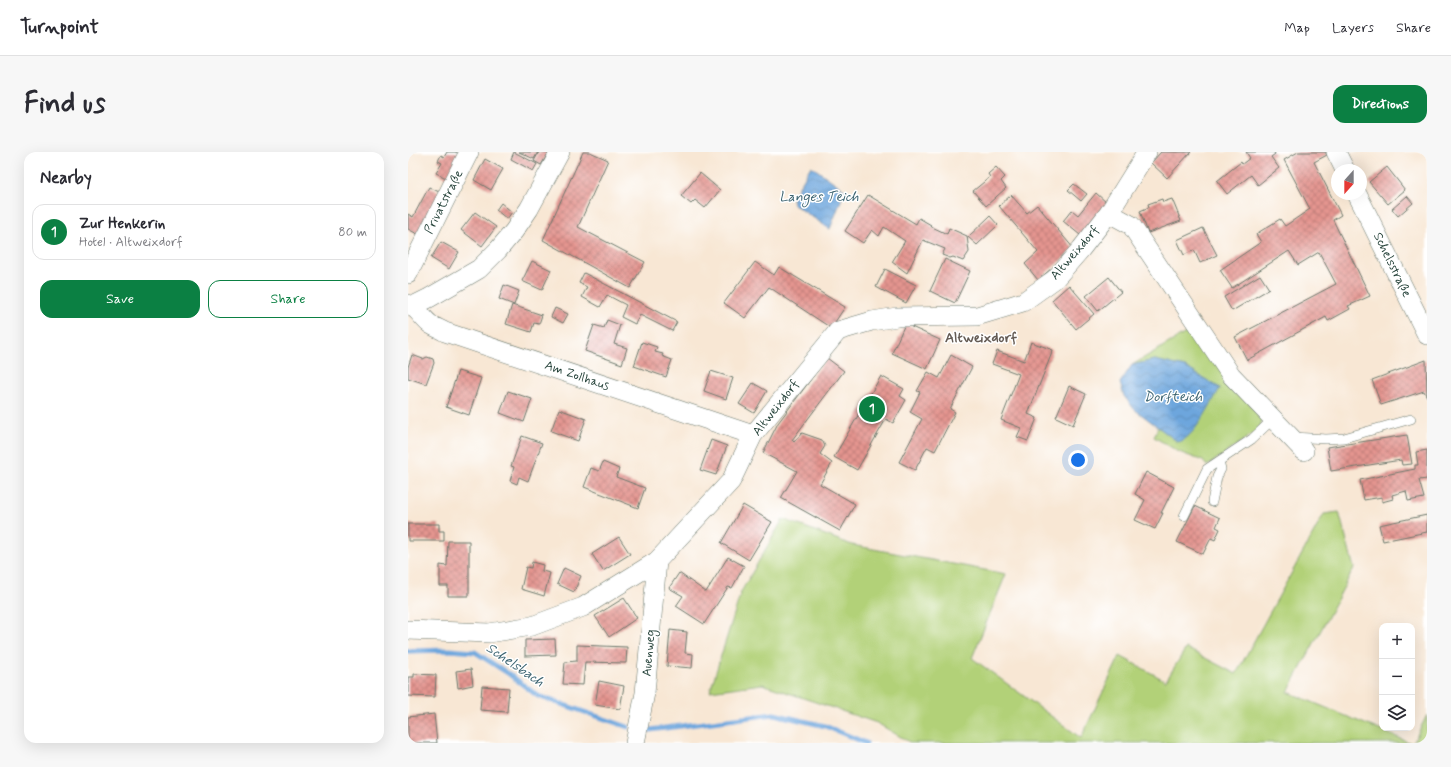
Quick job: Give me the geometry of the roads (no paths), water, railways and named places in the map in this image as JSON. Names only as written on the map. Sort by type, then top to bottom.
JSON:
[{"type":"street","name":"Privatstraße","points":[[408,274],[469,152]]},
{"type":"street","points":[[411,305],[429,298],[479,269],[498,250],[514,231],[529,209],[560,152]]},
{"type":"street","points":[[1336,152],[1342,164]]},
{"type":"street","name":"Altweixdorf","points":[[408,630],[489,633],[532,626],[583,606],[657,561],[731,481],[753,436],[838,331],[872,321],[897,317],[977,316],[1023,302],[1055,279],[1081,249],[1110,213],[1145,153]]},
{"type":"street","name":"Schelsstraße","points":[[1360,200],[1427,335]]},
{"type":"street","name":"Altweixdorf","points":[[1110,213],[1131,225],[1231,375],[1304,451]]},
{"type":"street","name":"Am Zollhaus","points":[[411,305],[429,323],[445,332],[753,436]]},
{"type":"street","name":"Auenweg","points":[[635,743],[645,693],[657,561]]},
{"type":"lane","points":[[1184,516],[1207,469],[1252,439],[1273,419]]},
{"type":"lane","points":[[1290,437],[1326,439],[1344,438],[1411,419]]},
{"type":"lane","points":[[1212,502],[1217,477],[1221,469],[1220,461]]},
{"type":"water","name":"Langes Teich","points":[[811,166],[845,190],[830,229],[793,204],[792,199]]},
{"type":"water","name":"Dorfteich","points":[[1155,360],[1185,367],[1220,388],[1196,428],[1184,440],[1178,442],[1134,409],[1124,396],[1120,383],[1132,365]]},
{"type":"waterway","name":"Schelsbach","points":[[408,651],[449,650],[475,652],[509,674],[538,696],[628,727]]},
{"type":"waterway","name":"Schelsbach","points":[[650,730],[774,714],[825,726],[866,743]]},
{"type":"place","name":"Zur Henkerin","points":[[872,409]]},
{"type":"district","name":"Altweixdorf","points":[[981,338]]}]
